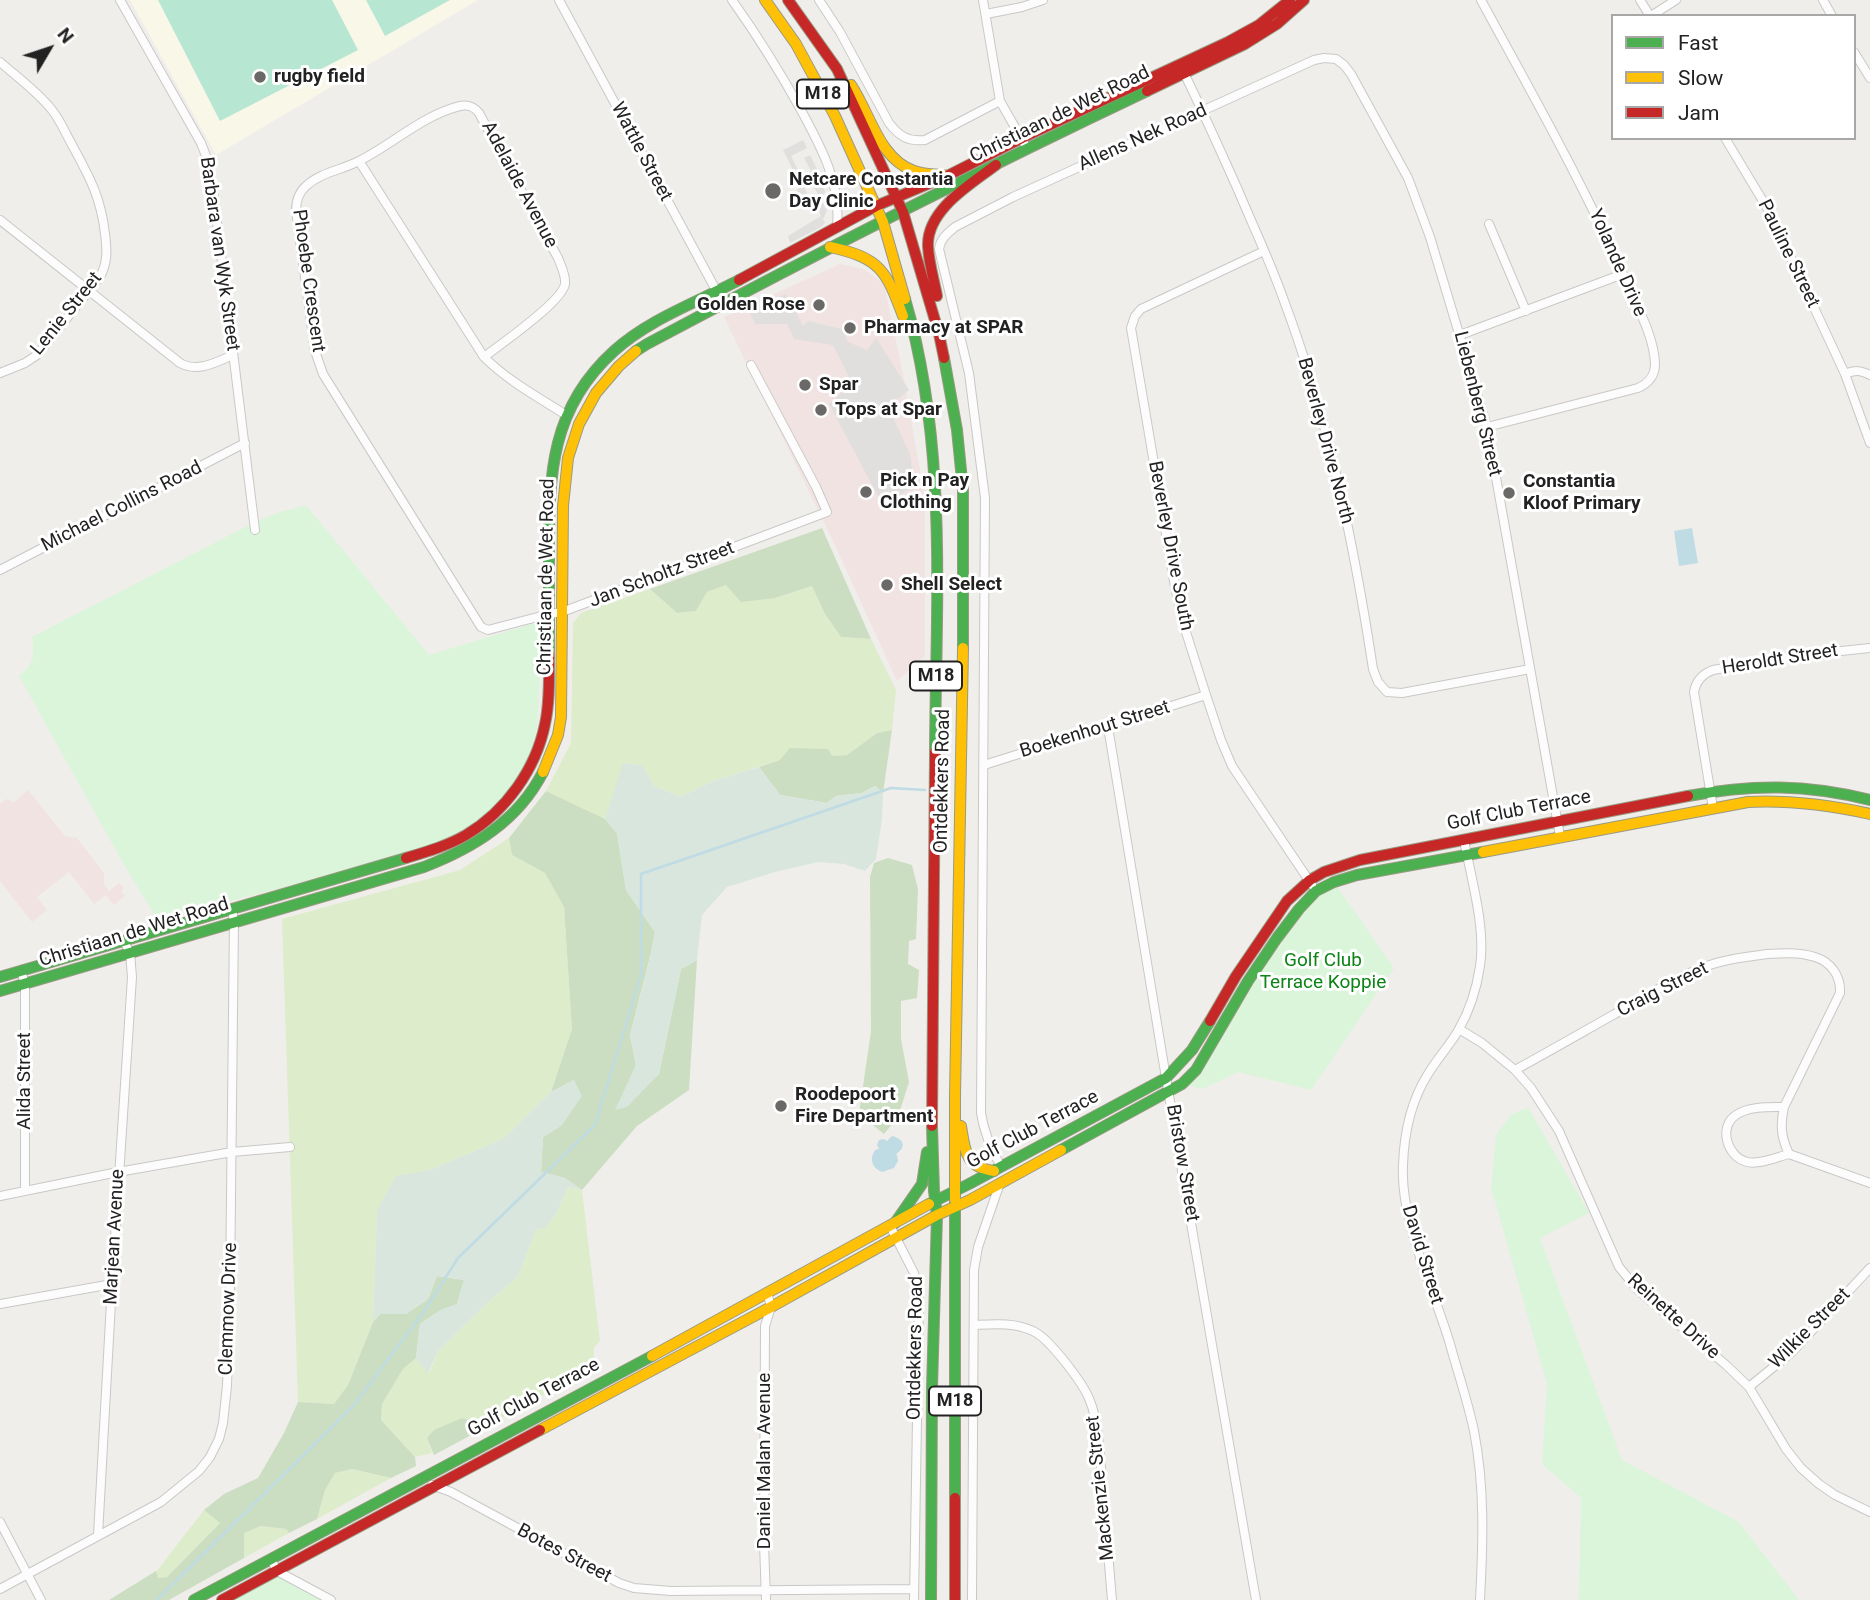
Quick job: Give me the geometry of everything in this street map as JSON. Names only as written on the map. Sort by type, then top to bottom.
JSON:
[{"type":"main road","name":"Ontdekkers Road","points":[[765,0],[796,44],[835,116],[883,222],[918,352],[932,445],[937,545],[932,1105],[937,1215],[932,1388],[932,1600]]},
{"type":"main road","name":"Ontdekkers Road","points":[[788,0],[837,69],[903,212],[939,334],[957,430],[963,503],[963,649],[955,1094],[955,1600]]},
{"type":"main road","name":"Christiaan de Wet Road","points":[[0,991],[445,860],[489,836],[526,798],[542,772],[558,732],[562,696],[563,524],[567,461],[573,437],[583,415],[598,389],[615,368],[631,354],[723,303],[996,165],[1024,143],[1179,63],[1228,42],[1259,25],[1290,0]]},
{"type":"main road","name":"Christiaan de Wet Road","points":[[0,977],[444,846],[466,835],[500,808],[521,783],[538,751],[546,722],[551,476],[555,449],[566,415],[585,382],[614,350],[651,324],[876,206],[1185,74],[1245,44],[1277,23],[1304,0]]},
{"type":"main road","points":[[837,69],[861,99],[882,143],[895,160],[912,170],[947,176]]},
{"type":"main road","points":[[957,430],[953,372],[929,263],[928,237],[945,208],[996,165]]},
{"type":"main road","points":[[830,247],[860,255],[876,263],[884,271],[918,352]]},
{"type":"main road","name":"Golf Club Terrace","points":[[194,1600],[1166,1078],[1180,1067],[1194,1049],[1229,987],[1278,912],[1290,897],[1330,868],[1710,792],[1778,786],[1839,792],[1870,800]]},
{"type":"main road","name":"Golf Club Terrace","points":[[222,1600],[433,1486],[766,1314],[937,1215],[970,1200],[1182,1084],[1196,1070],[1248,981],[1299,909],[1316,891],[1334,882],[1560,836],[1748,802],[1782,800],[1825,804],[1870,814]]},
{"type":"main road","points":[[955,1094],[968,1158],[974,1166],[986,1170],[998,1169]]},
{"type":"main road","points":[[892,1225],[922,1184],[932,1105]]},
{"type":"street","name":"Barbara van Wyk Street","points":[[120,0],[205,152],[213,190],[255,530]]},
{"type":"street","name":"Wattle Street","points":[[559,0],[723,303]]},
{"type":"street","points":[[732,0],[778,68],[819,144],[834,181],[839,212],[837,226]]},
{"type":"street","points":[[819,0],[889,124],[908,140],[925,140],[1000,101]]},
{"type":"street","points":[[983,0],[1000,101],[1024,143]]},
{"type":"street","points":[[986,15],[1043,0]]},
{"type":"street","name":"Yolande Drive","points":[[1481,0],[1575,171],[1650,337],[1655,366],[1653,377],[1638,388],[1486,427]]},
{"type":"street","points":[[1654,14],[1676,0]]},
{"type":"street","points":[[1856,55],[1870,78]]},
{"type":"street","name":"Liebenberg Street","points":[[1314,60],[1336,59],[1351,74],[1408,178],[1430,237],[1486,427],[1560,836]]},
{"type":"street","name":"Allens Nek Road","points":[[973,217],[1314,60]]},
{"type":"street","name":"Lenie Street","points":[[0,62],[52,109],[89,175],[103,214],[107,259],[90,292],[37,355],[0,373]]},
{"type":"street","name":"Beverley Drive North","points":[[1179,63],[1203,111],[1284,298],[1322,418],[1346,516],[1373,669],[1378,682],[1387,692],[1396,693],[1530,669]]},
{"type":"street","name":"Adelaide Avenue","points":[[359,161],[452,109],[470,106],[480,113],[558,258],[565,279],[565,288],[553,303],[484,357]]},
{"type":"street","name":"Pauline Street","points":[[1726,140],[1769,211],[1844,374],[1870,443]]},
{"type":"street","points":[[359,161],[484,357],[512,380],[566,415]]},
{"type":"street","name":"Phoebe Crescent","points":[[359,161],[316,178],[301,191],[297,201],[315,351],[328,383],[481,626],[488,630],[495,629]]},
{"type":"street","name":"Ontdekkers Road","points":[[973,217],[947,234],[939,244],[939,249],[969,373],[985,498],[981,1113],[998,1169]]},
{"type":"street","points":[[0,220],[165,353],[186,366],[198,367],[233,355]]},
{"type":"street","points":[[1489,224],[1526,311]]},
{"type":"street","name":"Beverley Drive South","points":[[1264,251],[1142,309],[1135,316],[1130,328],[1175,587],[1206,695],[1232,766],[1316,891]]},
{"type":"street","points":[[1460,335],[1623,274]]},
{"type":"street","name":"Jan Scholtz Street","points":[[495,629],[562,612],[827,512],[751,365]]},
{"type":"street","points":[[1844,374],[1856,370],[1870,375]]},
{"type":"street","name":"Michael Collins Road","points":[[0,570],[245,443]]},
{"type":"street","name":"Heroldt Street","points":[[1713,808],[1694,692],[1702,676],[1713,670],[1783,658],[1870,648]]},
{"type":"street","name":"Boekenhout Street","points":[[984,765],[1206,695]]},
{"type":"street","name":"Bristow Street","points":[[1108,727],[1256,1600]]},
{"type":"street","name":"David Street","points":[[1464,840],[1480,925],[1481,964],[1474,995],[1459,1029],[1427,1075],[1417,1096],[1409,1123],[1402,1168],[1404,1199],[1410,1223],[1449,1341],[1474,1431],[1483,1508],[1480,1600]]},
{"type":"street","name":"Clemmow Drive","points":[[0,1589],[151,1508],[182,1486],[204,1465],[219,1439],[227,1386],[232,1152],[232,909]]},
{"type":"street","name":"Marjean Avenue","points":[[98,1535],[118,1172],[132,977],[130,953],[124,941]]},
{"type":"street","name":"Craig Street","points":[[1515,1070],[1670,982],[1700,968],[1731,959],[1780,953],[1819,958],[1836,971],[1841,985],[1840,993],[1784,1107],[1781,1134],[1789,1154]]},
{"type":"street","name":"Alida Street","points":[[21,971],[25,984],[25,1191]]},
{"type":"street","name":"Reinette Drive","points":[[1459,1029],[1482,1043],[1515,1070],[1531,1088],[1559,1131],[1619,1267],[1638,1290],[1748,1387],[1786,1449],[1801,1468],[1835,1495],[1870,1511]]},
{"type":"street","points":[[1784,1107],[1755,1109],[1736,1115],[1731,1120],[1727,1129],[1728,1146],[1736,1157],[1746,1162],[1769,1160],[1789,1154],[1870,1184]]},
{"type":"street","points":[[0,1196],[232,1152],[290,1147]]},
{"type":"street","points":[[972,1600],[974,1269],[978,1247],[1000,1183]]},
{"type":"street","name":"Ontdekkers Road","points":[[892,1225],[914,1273],[919,1299],[915,1600]]},
{"type":"street","name":"Wilkie Street","points":[[1748,1387],[1792,1352],[1870,1268]]},
{"type":"street","points":[[0,1304],[112,1284]]},
{"type":"street","name":"Daniel Malan Avenue","points":[[766,1595],[764,1543],[767,1292]]},
{"type":"street","name":"Daniel Malan Avenue","points":[[755,1299],[766,1314]]},
{"type":"street","name":"Mackenzie Street","points":[[974,1325],[1020,1326],[1036,1332],[1080,1382],[1090,1401],[1097,1425],[1112,1600]]},
{"type":"street","points":[[427,1475],[433,1486]]},
{"type":"street","name":"Botes Street","points":[[433,1486],[451,1492],[603,1576],[634,1588],[766,1595],[915,1589]]},
{"type":"street","points":[[0,1522],[41,1600]]},
{"type":"street","points":[[271,1559],[277,1571],[331,1600]]},
{"type":"shaded area","name":"rugby field","points":[[130,0],[478,0],[216,155]]},
{"type":"shaded area","points":[[803,140],[807,148],[791,156],[808,197],[802,201],[796,191],[801,186],[783,150]]},
{"type":"shaded area","points":[[810,155],[817,169],[814,171],[825,191],[820,197],[827,211],[823,219],[825,223],[790,243],[788,236],[821,216],[813,199],[819,196],[809,179],[808,173],[811,171],[804,158]]},
{"type":"shaded area","points":[[840,264],[864,269],[884,284],[925,499],[925,656],[897,681],[833,541],[724,317]]},
{"type":"shaded area","points":[[786,294],[803,326],[808,321],[842,329],[848,342],[867,350],[876,338],[909,390],[888,407],[910,454],[915,486],[883,505],[829,404],[852,383],[833,345],[794,339],[787,324],[755,324],[749,310]]},
{"type":"shaded area","points":[[623,763],[642,765],[654,786],[681,797],[713,781],[759,767],[780,795],[827,803],[836,796],[862,793],[876,786],[883,793],[876,859],[865,871],[844,864],[818,862],[775,872],[727,887],[702,915],[697,960],[681,969],[659,1074],[627,1107],[615,1110],[636,1065],[630,1035],[655,932],[626,890],[617,834],[605,819]]},
{"type":"shaded area","points":[[28,790],[65,836],[77,838],[104,873],[104,884],[109,891],[119,883],[124,888],[121,891],[125,896],[114,905],[106,895],[94,904],[69,872],[37,897],[47,910],[32,922],[0,881],[0,804],[6,799],[14,802]]},
{"type":"shaded area","points":[[574,1080],[582,1096],[562,1125],[543,1137],[541,1172],[565,1178],[582,1190],[568,1187],[556,1214],[545,1228],[536,1229],[518,1276],[438,1351],[428,1373],[416,1358],[420,1324],[441,1310],[457,1304],[464,1280],[437,1276],[428,1299],[406,1314],[380,1314],[373,1322],[377,1211],[396,1176],[430,1170],[503,1139],[551,1092]]},
{"type":"green space","points":[[158,0],[332,0],[358,50],[220,121]]},
{"type":"green space","points":[[366,0],[450,0],[385,36]]},
{"type":"green space","points":[[306,505],[429,655],[538,622],[540,673],[537,729],[527,763],[509,793],[477,822],[419,852],[158,920],[124,865],[19,676],[32,659],[32,637],[257,521]]},
{"type":"green space","points":[[822,528],[871,639],[841,637],[825,614],[812,586],[775,598],[741,602],[726,585],[707,592],[696,611],[677,613],[650,589]]},
{"type":"green space","points":[[726,585],[775,598],[812,586],[825,614],[841,637],[871,639],[896,690],[892,730],[877,733],[847,755],[780,760],[713,781],[681,797],[654,786],[642,765],[624,763],[605,819],[546,791],[571,743],[573,623],[581,613],[650,589],[677,613],[696,611],[707,592]]},
{"type":"green space","points":[[892,730],[883,793],[875,786],[862,793],[836,796],[827,803],[780,795],[759,767],[780,760],[790,748],[828,749],[832,756],[847,755],[877,733]]},
{"type":"green space","points":[[546,791],[605,819],[617,833],[626,890],[655,932],[630,1035],[636,1065],[616,1110],[659,1074],[681,969],[697,960],[689,1090],[637,1126],[582,1190],[565,1178],[541,1172],[543,1137],[562,1125],[574,1080],[551,1092],[572,1029],[564,907],[545,873],[512,855],[509,838]]},
{"type":"green space","points":[[509,838],[512,855],[545,873],[564,907],[572,1029],[551,1092],[503,1139],[430,1170],[396,1177],[377,1212],[373,1322],[348,1385],[334,1404],[298,1402],[282,919],[460,870]]},
{"type":"green space","points":[[888,858],[912,865],[918,889],[916,939],[909,941],[908,964],[919,970],[917,998],[901,1001],[901,1039],[909,1082],[898,1117],[884,1134],[859,1114],[871,1031],[870,877],[874,863]]},
{"type":"green space","name":"Golf Club Terrace Koppie","points":[[1334,882],[1394,968],[1311,1090],[1238,1072],[1203,1089],[1182,1084],[1299,909]]},
{"type":"green space","points":[[1528,1107],[1589,1213],[1540,1238],[1622,1460],[1739,1522],[1799,1600],[1579,1600],[1581,1498],[1542,1464],[1547,1384],[1491,1187],[1496,1135],[1511,1115]]},
{"type":"green space","points":[[568,1187],[582,1190],[600,1341],[594,1347],[594,1366],[488,1426],[462,1418],[427,1438],[432,1453],[415,1457],[381,1420],[382,1404],[403,1369],[416,1358],[429,1373],[438,1351],[518,1276],[536,1229],[545,1228],[556,1214]]},
{"type":"green space","points":[[437,1276],[464,1280],[457,1304],[441,1310],[420,1324],[416,1358],[403,1369],[382,1404],[381,1420],[415,1457],[416,1466],[391,1478],[352,1469],[335,1473],[325,1490],[317,1519],[289,1533],[286,1529],[261,1526],[244,1533],[244,1558],[169,1600],[109,1600],[156,1571],[158,1578],[167,1577],[220,1523],[204,1510],[224,1494],[258,1478],[298,1402],[334,1404],[348,1385],[373,1322],[380,1314],[406,1314],[428,1299]]},
{"type":"green space","points":[[462,1418],[488,1426],[434,1455],[427,1438],[434,1430]]},
{"type":"green space","points":[[352,1469],[391,1478],[317,1519],[325,1490],[335,1473]]},
{"type":"green space","points":[[204,1510],[221,1522],[167,1577],[158,1578],[156,1572]]},
{"type":"green space","points":[[261,1526],[286,1529],[289,1533],[244,1558],[244,1533]]},
{"type":"green space","points":[[279,1576],[324,1600],[233,1600]]},
{"type":"water","points":[[1692,528],[1698,563],[1679,566],[1674,531]]},
{"type":"water","points":[[892,1136],[899,1139],[903,1146],[896,1154],[898,1161],[894,1168],[882,1172],[874,1166],[872,1157],[875,1150],[879,1149],[879,1140],[887,1141]]},
{"type":"waterway","points":[[157,1600],[354,1405],[425,1310],[458,1258],[595,1125],[641,975],[641,874],[891,788],[925,790]]},
{"type":"traffic: fast","points":[[636,351],[896,214],[1147,91]]},
{"type":"traffic: fast","points":[[549,654],[550,495],[558,443],[577,395],[593,373],[628,340],[658,320],[739,280]]},
{"type":"traffic: fast","points":[[905,299],[919,354],[934,467],[937,581],[935,752]]},
{"type":"traffic: fast","points":[[944,358],[957,430],[963,490],[963,648]]},
{"type":"traffic: fast","points":[[0,991],[424,867],[460,851],[492,831],[521,805],[543,772]]},
{"type":"traffic: fast","points":[[1688,796],[1735,789],[1779,788],[1824,791],[1870,800]]},
{"type":"traffic: fast","points":[[1061,1150],[1182,1084],[1196,1070],[1248,981],[1277,938],[1316,891],[1357,875],[1483,852]]},
{"type":"traffic: fast","points":[[0,977],[406,858]]},
{"type":"traffic: fast","points":[[929,1204],[1166,1078],[1192,1050],[1210,1021]]},
{"type":"traffic: fast","points":[[931,1600],[932,1388],[937,1215],[932,1126]]},
{"type":"traffic: fast","points":[[895,1223],[922,1184],[927,1152]]},
{"type":"traffic: fast","points":[[955,1200],[955,1498]]},
{"type":"traffic: fast","points":[[194,1600],[652,1356]]},
{"type":"traffic: slow","points":[[765,0],[796,44],[835,116],[883,222],[905,299]]},
{"type":"traffic: slow","points":[[851,85],[876,134],[892,156],[914,171],[947,176]]},
{"type":"traffic: slow","points":[[830,247],[860,256],[879,268],[886,277],[903,316]]},
{"type":"traffic: slow","points":[[543,772],[558,735],[561,717],[563,506],[568,458],[579,424],[596,393],[636,351]]},
{"type":"traffic: slow","points":[[955,1200],[963,648]]},
{"type":"traffic: slow","points":[[1483,852],[1748,802],[1809,804],[1870,814]]},
{"type":"traffic: slow","points":[[961,1126],[966,1150],[972,1162],[994,1171]]},
{"type":"traffic: slow","points":[[540,1430],[1061,1150]]},
{"type":"traffic: slow","points":[[652,1356],[929,1204]]},
{"type":"traffic: jam","points":[[788,0],[837,69],[903,212],[944,358]]},
{"type":"traffic: jam","points":[[739,280],[876,206],[947,176],[1228,42],[1259,25],[1290,0]]},
{"type":"traffic: jam","points":[[1147,91],[1245,44],[1277,24],[1304,0]]},
{"type":"traffic: jam","points":[[937,296],[928,247],[934,221],[952,199],[996,165]]},
{"type":"traffic: jam","points":[[406,858],[444,846],[481,825],[506,801],[527,773],[541,741],[545,724],[549,654]]},
{"type":"traffic: jam","points":[[932,1126],[935,752]]},
{"type":"traffic: jam","points":[[1210,1021],[1236,976],[1287,901],[1310,880],[1324,872],[1360,860],[1688,796]]},
{"type":"traffic: jam","points":[[222,1600],[540,1430]]},
{"type":"traffic: jam","points":[[955,1498],[955,1600]]},
{"type":"place","name":"rugby field","points":[[260,77]]},
{"type":"place","name":"Netcare Constantia Day Clinic","points":[[773,191]]},
{"type":"place","name":"Golden Rose","points":[[819,305]]},
{"type":"place","name":"Pharmacy at SPAR","points":[[850,328]]},
{"type":"place","name":"Spar","points":[[805,385]]},
{"type":"place","name":"Tops at Spar","points":[[821,410]]},
{"type":"place","name":"Pick n Pay Clothing","points":[[866,492]]},
{"type":"place","name":"Constantia Kloof Primary","points":[[1509,493]]},
{"type":"place","name":"Shell Select","points":[[887,585]]},
{"type":"place","name":"Roodepoort Fire Department","points":[[781,1106]]}]
